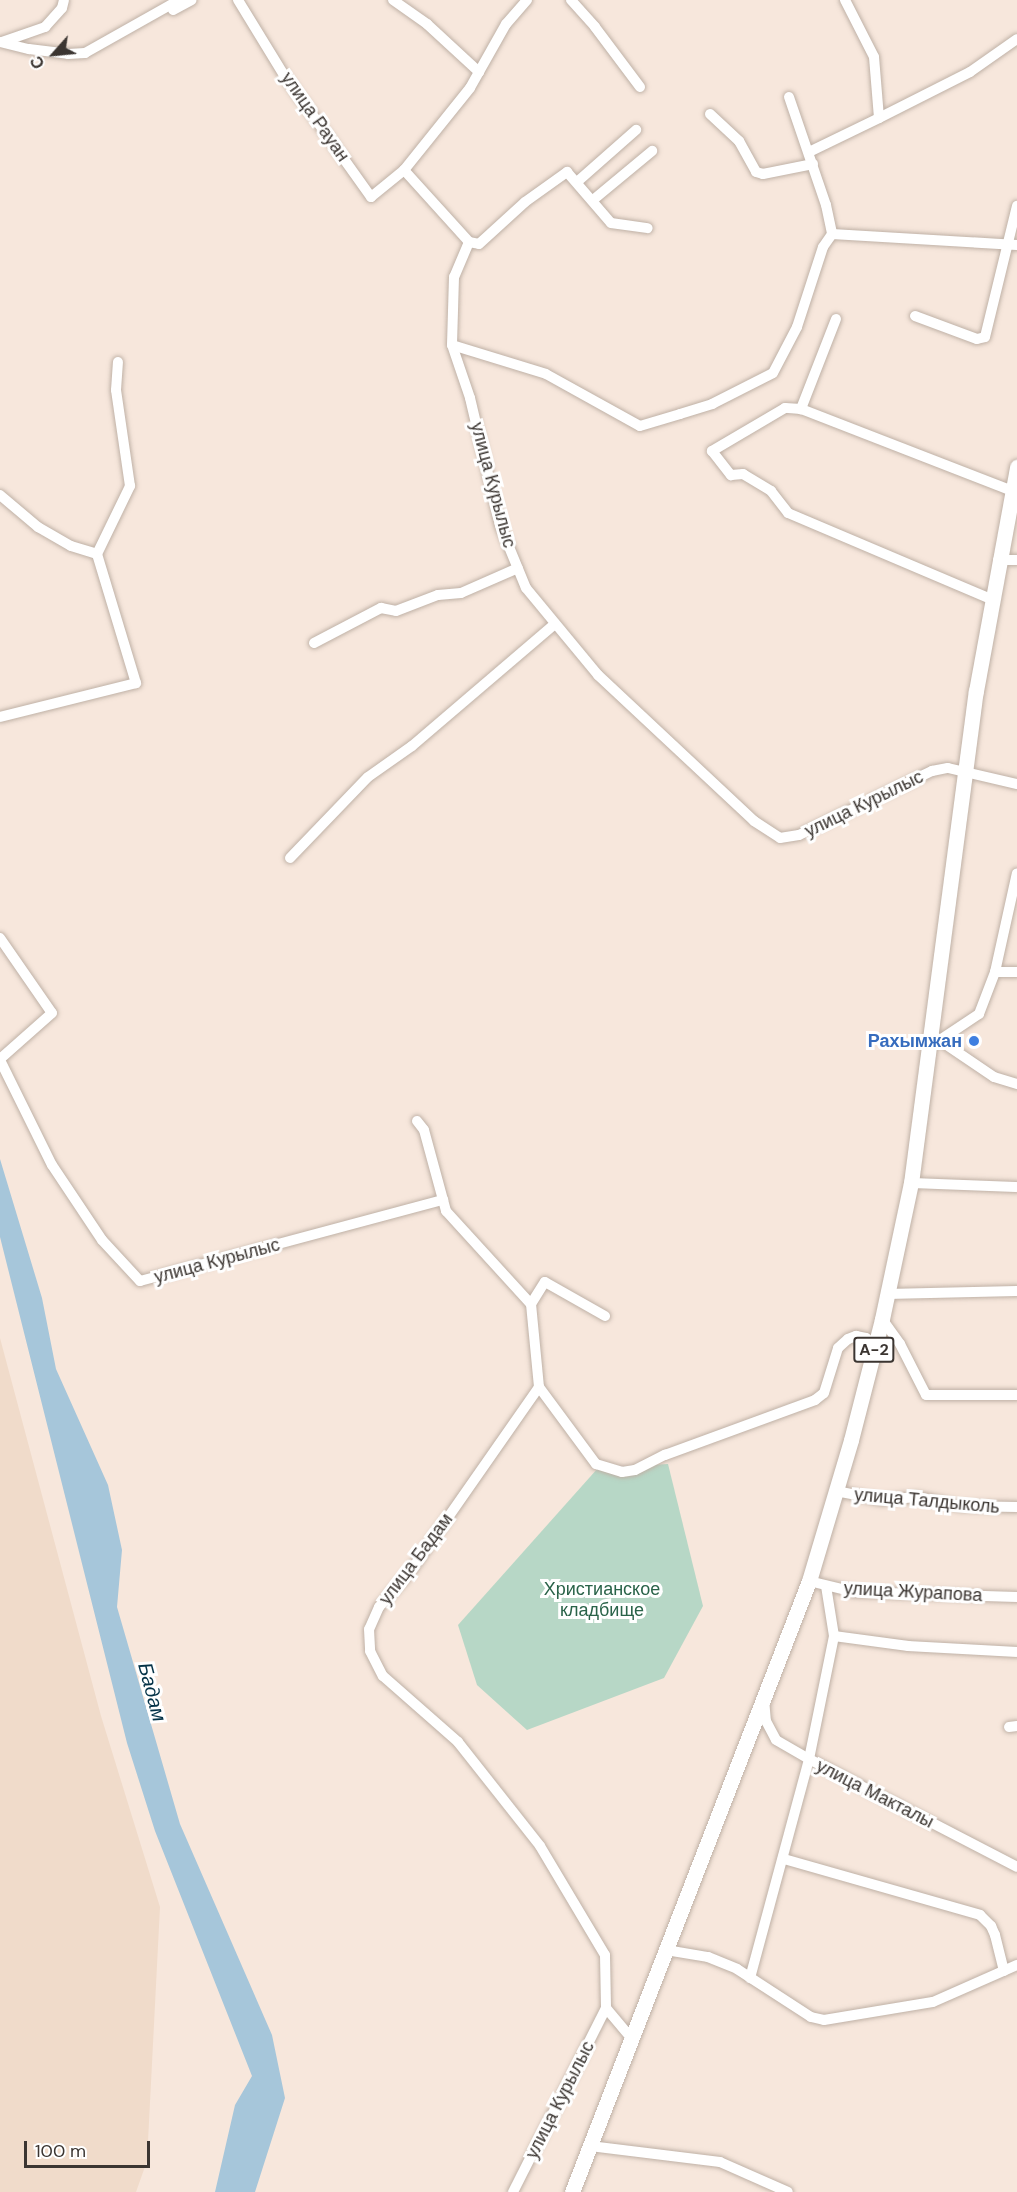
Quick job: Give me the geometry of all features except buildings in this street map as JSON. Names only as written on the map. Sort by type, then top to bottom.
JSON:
[{"type":"highway","name":"A-2","points":[[572,2192],[809,1581],[836,1491],[882,1319],[911,1183],[936,1037],[966,772],[991,598],[1017,467]]},
{"type":"street","points":[[1,42],[45,27],[62,8],[64,0]]},
{"type":"street","points":[[1,42],[29,49],[68,54],[85,53],[178,0]]},
{"type":"street","points":[[136,25],[160,17],[192,0]]},
{"type":"street","name":"улица Рауан","points":[[238,0],[284,75],[371,197],[404,170]]},
{"type":"street","points":[[393,0],[427,24],[479,72]]},
{"type":"street","points":[[527,0],[506,24],[470,88],[404,170],[469,242],[479,244],[525,202],[567,172],[611,223],[648,228]]},
{"type":"street","points":[[571,0],[640,87]]},
{"type":"street","points":[[845,0],[874,57],[879,118]]},
{"type":"street","points":[[809,152],[970,72],[1017,39]]},
{"type":"street","points":[[452,345],[546,374],[640,426],[712,404],[773,373],[797,327],[823,247],[832,234],[813,164],[789,97]]},
{"type":"street","points":[[711,114],[739,141],[756,172],[763,174],[813,164]]},
{"type":"street","points":[[577,182],[636,130]]},
{"type":"street","points":[[593,200],[652,151]]},
{"type":"street","points":[[915,316],[977,339],[985,337],[1012,244],[1017,206]]},
{"type":"street","points":[[832,234],[1012,244]]},
{"type":"street","name":"улица Курылыс","points":[[469,242],[454,277],[452,345],[470,398],[500,525],[526,588],[598,675],[754,821],[780,838],[799,835],[932,771],[948,768],[1017,784]]},
{"type":"street","points":[[801,409],[836,319]]},
{"type":"street","points":[[0,717],[136,683],[98,554],[130,486],[116,390],[118,363]]},
{"type":"street","points":[[991,598],[788,513],[771,491],[743,474],[731,475],[712,451],[785,408],[801,409],[1012,491]]},
{"type":"street","points":[[0,495],[38,527],[71,546],[98,554]]},
{"type":"street","points":[[998,560],[1017,560]]},
{"type":"street","points":[[314,643],[381,608],[396,612],[438,595],[461,594],[518,568]]},
{"type":"street","points":[[290,858],[368,777],[412,746],[555,624]]},
{"type":"street","points":[[1017,873],[995,972],[979,1014],[936,1037],[994,1077],[1017,1084]]},
{"type":"street","name":"улица Курылыс","points":[[0,938],[52,1013],[0,1059],[52,1165],[102,1240],[140,1281],[443,1200]]},
{"type":"street","points":[[995,972],[1017,972]]},
{"type":"street","points":[[417,1121],[424,1130],[446,1211],[531,1304],[539,1387],[596,1464],[622,1472],[635,1470],[665,1455],[815,1400],[824,1393],[838,1348],[848,1339],[856,1336],[866,1338],[875,1346]]},
{"type":"street","points":[[911,1183],[1017,1187]]},
{"type":"street","points":[[531,1304],[546,1282],[605,1316]]},
{"type":"street","points":[[887,1294],[1017,1291]]},
{"type":"street","points":[[882,1319],[900,1344],[926,1395],[1017,1395]]},
{"type":"street","name":"улица Бадам","points":[[539,1387],[410,1572],[379,1607],[369,1629],[370,1651],[383,1676],[458,1742],[540,1846],[606,1955],[606,2008]]},
{"type":"street","name":"улица Талдыколь","points":[[836,1491],[882,1500],[917,1497],[961,1506],[1017,1507]]},
{"type":"street","name":"улица Журапова","points":[[809,1581],[854,1592],[1017,1597]]},
{"type":"street","points":[[750,1978],[809,1759],[834,1636],[826,1586]]},
{"type":"street","points":[[834,1636],[908,1646],[1017,1652]]},
{"type":"street","name":"улица Макталы","points":[[763,1696],[766,1721],[776,1740],[1017,1867]]},
{"type":"street","points":[[784,1858],[980,1915],[991,1926],[995,1935],[1004,1971]]},
{"type":"street","points":[[666,1950],[708,1957],[736,1969],[812,2017],[824,2020],[933,2002],[1017,1965]]},
{"type":"street","points":[[606,2008],[632,2039]]},
{"type":"street","name":"улица Курылыс","points":[[513,2192],[606,2008]]},
{"type":"street","points":[[590,2146],[720,2162],[788,2192]]},
{"type":"shaded area","points":[[0,1338],[101,1716],[160,1907],[147,2161],[136,2192],[0,2192]]},
{"type":"green space","name":"Христианское кладбище","points":[[668,1464],[703,1606],[664,1678],[527,1730],[477,1685],[458,1625],[598,1468]]},
{"type":"water","points":[[0,1159],[42,1298],[56,1369],[108,1485],[122,1550],[117,1607],[180,1824],[272,2035],[285,2098],[255,2192],[215,2192],[235,2105],[252,2076],[155,1831],[127,1743],[0,1237]]},
{"type":"place","name":"Рахымжан","points":[[974,1041]]},
{"type":"water label","name":"Бадам","points":[[152,1692]]}]
